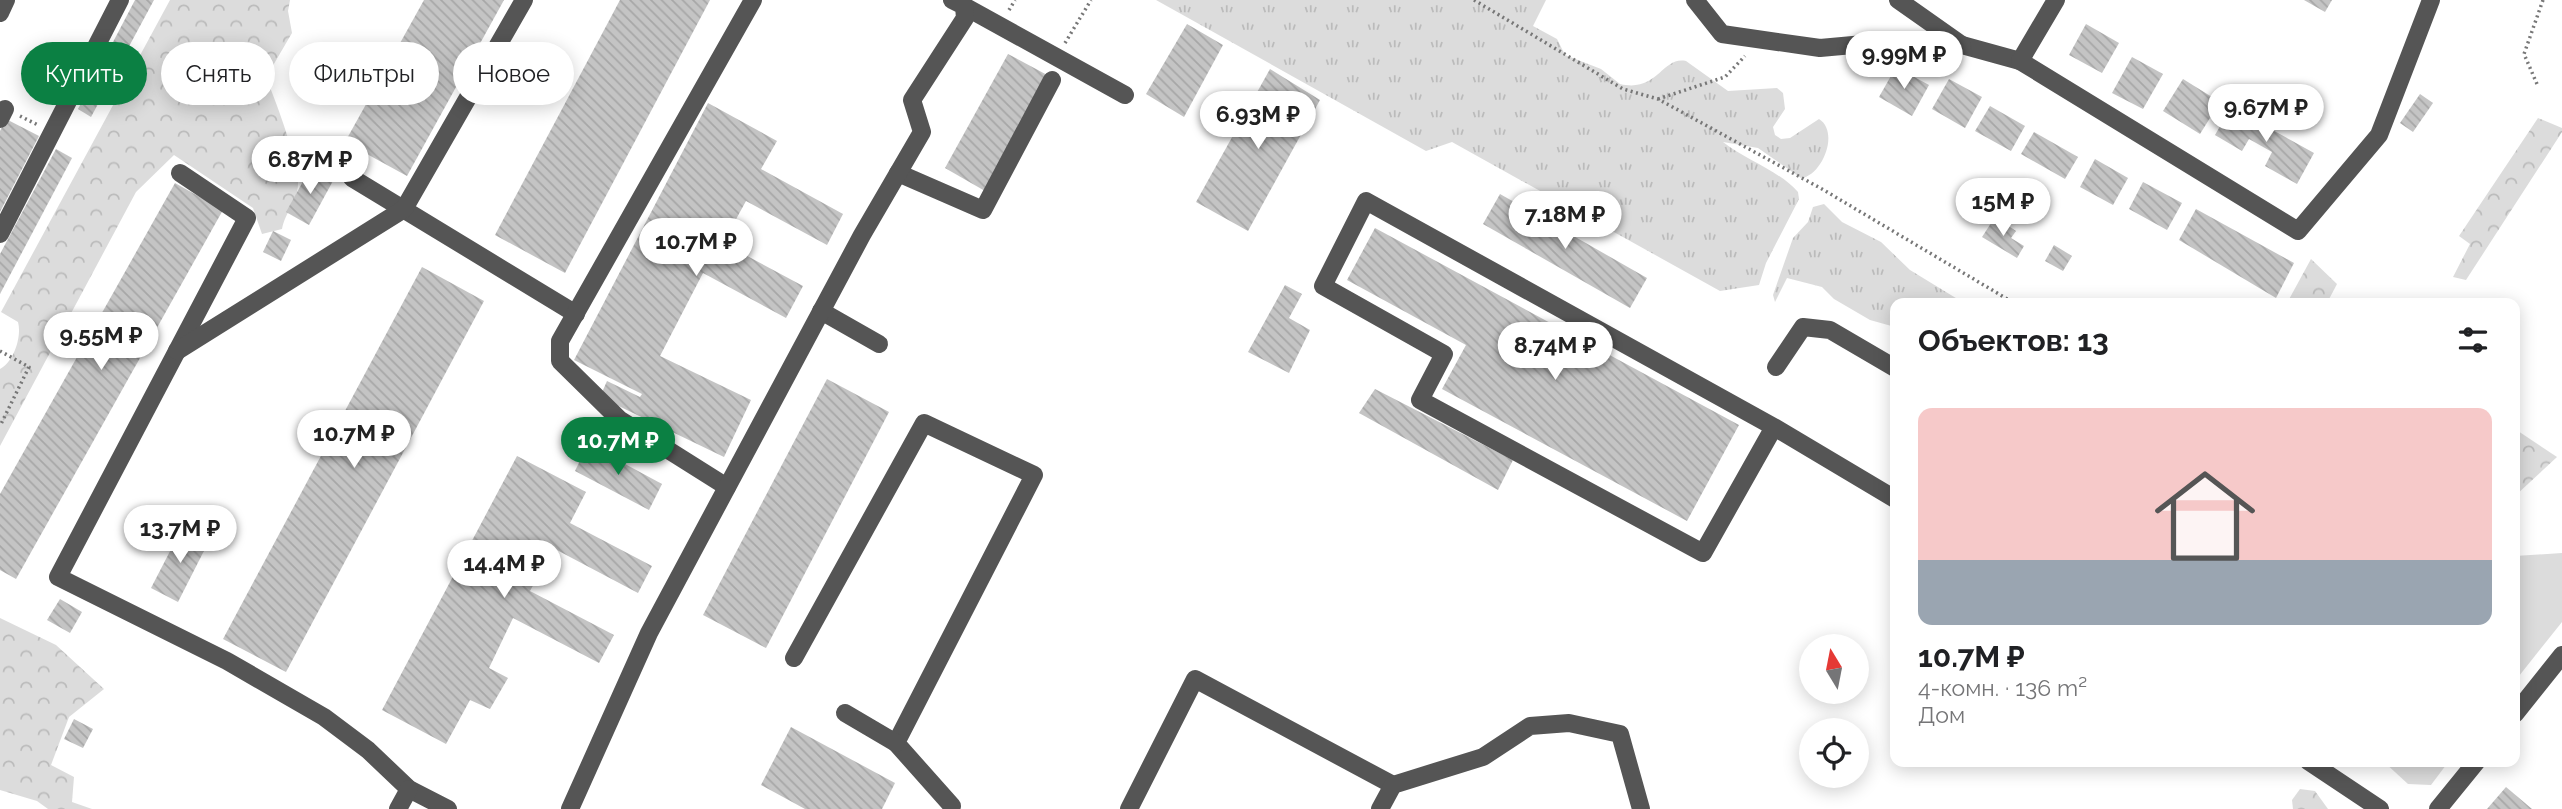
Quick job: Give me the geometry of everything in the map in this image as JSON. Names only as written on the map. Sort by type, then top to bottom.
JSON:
[{"type":"street","points":[[0,13],[6,0]]},
{"type":"street","points":[[0,234],[120,0]]},
{"type":"street","points":[[177,351],[404,209],[524,0]]},
{"type":"street","points":[[727,487],[619,419],[560,361],[560,341],[753,0]]},
{"type":"street","points":[[1695,0],[1722,34],[1820,48],[1897,41],[1962,45],[2020,61],[2298,231],[2379,135],[2431,0]]},
{"type":"street","points":[[1898,0],[1962,45]]},
{"type":"street","points":[[2020,61],[2056,0]]},
{"type":"street","points":[[958,3],[1125,95]]},
{"type":"street","points":[[570,809],[649,633],[821,311],[922,132],[912,100],[965,18],[958,3]]},
{"type":"street","points":[[898,173],[983,210],[1052,80]]},
{"type":"street","points":[[180,173],[247,218],[58,577],[228,661],[324,717],[368,750],[409,789],[448,809]]},
{"type":"street","points":[[352,178],[576,314]]},
{"type":"street","points":[[1774,427],[1703,553],[1420,400],[1444,354],[1323,286],[1366,201],[1774,427],[1890,496]]},
{"type":"street","points":[[821,311],[879,344]]},
{"type":"street","points":[[1776,367],[1803,327],[1829,330],[1890,366]]},
{"type":"street","points":[[794,658],[924,423],[1034,475],[896,743]]},
{"type":"street","points":[[2520,708],[2562,655]]},
{"type":"street","points":[[1129,809],[1195,679],[1393,785]]},
{"type":"street","points":[[845,713],[896,743],[954,808]]},
{"type":"street","points":[[1380,809],[1393,785],[1483,757],[1530,726],[1569,723],[1620,734],[1641,809]]},
{"type":"street","points":[[2317,767],[2380,809]]},
{"type":"street","points":[[2438,809],[2472,767]]},
{"type":"street","points":[[398,809],[409,789]]},
{"type":"path","points":[[1057,57],[1091,0]]},
{"type":"path","points":[[1474,0],[1623,89],[1658,99],[1822,189],[2006,298]]},
{"type":"path","points":[[2537,84],[2524,54],[2543,0]]},
{"type":"path","points":[[1658,99],[1725,77],[1762,40]]},
{"type":"path","points":[[3,114],[52,132]]},
{"type":"path","points":[[0,351],[29,367],[0,426]]},
{"type":"green space","points":[[170,0],[290,0],[288,11],[292,33],[275,62],[275,42],[161,42],[161,105],[275,105],[275,101],[295,163],[298,184],[296,196],[282,229],[262,234],[253,208],[174,155],[136,192],[0,446],[0,369],[13,355],[19,328],[18,322],[1,312],[113,105],[147,105],[147,42]]},
{"type":"green space","points":[[1156,0],[1546,0],[1533,26],[1557,39],[1565,55],[1601,69],[1620,84],[1643,84],[1671,64],[1686,61],[1728,91],[1777,88],[1783,93],[1785,109],[1773,127],[1775,135],[1781,139],[1790,138],[1819,119],[1828,133],[1826,153],[1816,170],[1801,178],[1758,148],[1723,142],[1782,178],[1798,192],[1799,199],[1766,263],[1759,285],[1720,291],[1452,142],[1426,151]]},
{"type":"green space","points":[[2538,118],[2562,128],[2562,132],[2466,280],[2453,277],[2470,244],[2459,236]]},
{"type":"green space","points":[[1824,204],[1842,222],[1881,242],[1910,270],[1956,298],[1890,298],[1890,326],[1870,320],[1834,299],[1822,287],[1787,278],[1775,302],[1773,295],[1793,238],[1808,222],[1813,207]]},
{"type":"green space","points":[[2311,259],[2337,284],[2330,298],[2290,298]]},
{"type":"green space","points":[[2520,432],[2557,457],[2520,491]]},
{"type":"green space","points":[[2562,553],[2562,622],[2520,675],[2520,556]]},
{"type":"green space","points":[[0,618],[56,645],[104,689],[69,717],[51,765],[74,777],[72,802],[92,809],[48,809],[37,801],[0,790]]},
{"type":"green space","points":[[2390,767],[2444,767],[2431,785],[2408,784]]},
{"type":"green space","points":[[2300,789],[2315,791],[2328,809],[2293,809],[2292,800]]},
{"type":"building","points":[[135,0],[154,0],[131,42],[113,42]]},
{"type":"building","points":[[424,0],[504,0],[481,42],[453,42],[453,93],[407,176],[345,142],[366,105],[439,105],[439,42],[401,42]]},
{"type":"building","points":[[620,0],[710,0],[565,273],[495,235],[564,105],[574,105],[574,86]]},
{"type":"building","points":[[2304,0],[2332,0],[2325,12]]},
{"type":"building","points":[[1187,24],[1223,45],[1184,117],[1146,94]]},
{"type":"building","points":[[2086,24],[2119,43],[2102,73],[2069,55]]},
{"type":"building","points":[[1008,54],[1049,76],[985,191],[945,168]]},
{"type":"building","points":[[2132,57],[2163,74],[2143,109],[2112,93]]},
{"type":"building","points":[[1896,67],[1929,85],[1912,116],[1879,97]]},
{"type":"building","points":[[1270,69],[1320,100],[1248,231],[1196,202]]},
{"type":"building","points":[[1949,79],[1982,97],[1965,128],[1932,109]]},
{"type":"building","points":[[2183,79],[2220,102],[2200,134],[2163,111]]},
{"type":"building","points":[[2420,94],[2433,103],[2413,132],[2400,123]]},
{"type":"building","points":[[708,103],[777,141],[761,169],[843,214],[827,245],[746,201],[723,243],[803,286],[786,318],[703,273],[660,356],[751,400],[724,457],[600,397],[607,381],[640,397],[642,394],[574,360]]},
{"type":"building","points":[[80,105],[97,105],[91,117],[78,109]]},
{"type":"building","points":[[1990,106],[2025,126],[2011,151],[1975,131]]},
{"type":"building","points":[[2231,107],[2314,153],[2297,184],[2265,166],[2272,152],[2249,139],[2242,151],[2215,135]]},
{"type":"building","points":[[6,119],[39,136],[0,212],[0,131]]},
{"type":"building","points":[[2034,132],[2078,157],[2065,179],[2021,154]]},
{"type":"building","points":[[56,149],[72,158],[0,294],[0,254]]},
{"type":"building","points":[[2095,159],[2128,178],[2113,205],[2080,187]]},
{"type":"building","points":[[311,167],[334,179],[309,225],[286,212]]},
{"type":"building","points":[[2143,182],[2182,203],[2167,230],[2129,209]]},
{"type":"building","points":[[175,183],[223,210],[16,579],[0,570],[0,494]]},
{"type":"building","points":[[1500,194],[1647,278],[1630,308],[1483,224]]},
{"type":"building","points":[[2196,209],[2294,263],[2276,298],[2179,240]]},
{"type":"building","points":[[1995,217],[2016,231],[2011,238],[2024,246],[2017,258],[1982,237]]},
{"type":"building","points":[[1375,228],[1739,425],[1687,521],[1442,389],[1466,345],[1347,280]]},
{"type":"building","points":[[273,231],[291,240],[281,261],[263,252]]},
{"type":"building","points":[[2054,245],[2072,256],[2063,271],[2045,261]]},
{"type":"building","points":[[422,267],[484,301],[286,672],[223,639]]},
{"type":"building","points":[[1285,285],[1302,294],[1289,318],[1310,330],[1289,373],[1248,352]]},
{"type":"building","points":[[827,379],[889,412],[766,648],[703,615]]},
{"type":"building","points":[[1375,389],[1513,460],[1498,490],[1359,413]]},
{"type":"building","points":[[588,444],[662,484],[649,510],[575,471]]},
{"type":"building","points":[[517,456],[586,492],[570,523],[652,566],[638,593],[553,548],[530,591],[614,635],[599,663],[513,618],[489,668],[508,678],[490,709],[470,700],[446,744],[382,710]]},
{"type":"building","points":[[182,528],[209,541],[178,602],[151,588]]},
{"type":"building","points":[[60,599],[82,612],[70,633],[47,620]]},
{"type":"building","points":[[74,719],[93,729],[83,748],[64,739]]},
{"type":"building","points":[[791,727],[895,783],[882,809],[805,809],[761,785]]},
{"type":"building","points":[[2506,787],[2532,809],[2487,809]]}]
